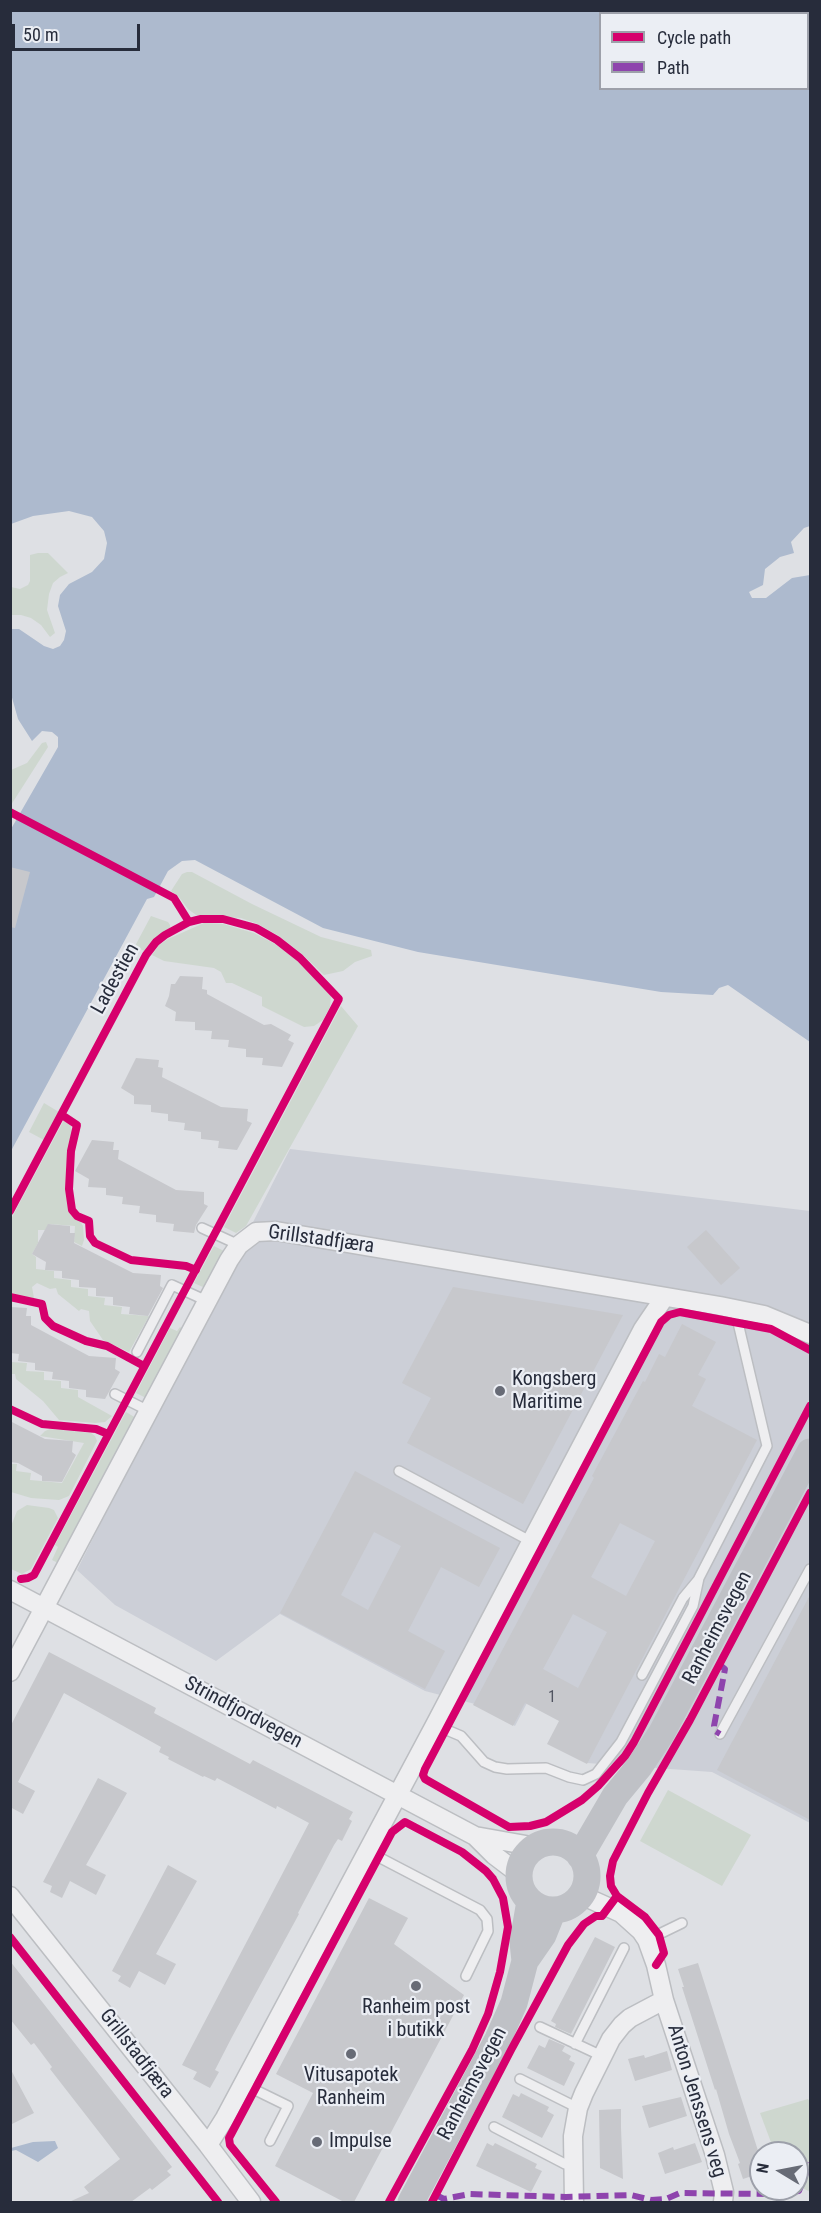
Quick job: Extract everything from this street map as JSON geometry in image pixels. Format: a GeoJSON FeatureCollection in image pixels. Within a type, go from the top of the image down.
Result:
{"type":"FeatureCollection","features":[{"type":"Feature","properties":{"kind":"street","name":"Grillstadfjæra"},"geometry":{"type":"LineString","coordinates":[[10,1672],[207,1301],[239,1245],[256,1232],[276,1231],[765,1315],[810,1334]]}},
{"type":"Feature","properties":{"kind":"street"},"geometry":{"type":"LineString","coordinates":[[208,2145],[435,1725],[643,1329],[664,1298]]}},
{"type":"Feature","properties":{"kind":"street","name":"Ranheimsvegen"},"geometry":{"type":"LineString","coordinates":[[580,1857],[615,1796],[639,1767],[661,1734],[810,1452]]}},
{"type":"Feature","properties":{"kind":"street","name":"Strindfjordvegen"},"geometry":{"type":"LineString","coordinates":[[10,1590],[475,1836],[494,1855],[519,1874]]}},
{"type":"Feature","properties":{"kind":"street","name":"Ranheimsvegen"},"geometry":{"type":"LineString","coordinates":[[546,1845],[615,1796]]}},
{"type":"Feature","properties":{"kind":"street","name":"Strindfjordvegen"},"geometry":{"type":"LineString","coordinates":[[475,1836],[546,1845]]}},
{"type":"Feature","properties":{"kind":"street"},"geometry":{"type":"LineString","coordinates":[[546,1845],[570,1847],[580,1857],[585,1866],[586,1886],[582,1895],[569,1906],[542,1905],[520,1884],[519,1874],[525,1858],[546,1845]]}},
{"type":"Feature","properties":{"kind":"street","name":"Anton Jenssens veg"},"geometry":{"type":"LineString","coordinates":[[582,1895],[621,1913],[641,1931],[647,1940],[656,1965],[664,2001],[716,2155],[723,2202]]}},
{"type":"Feature","properties":{"kind":"street","name":"Ranheimsvegen"},"geometry":{"type":"LineString","coordinates":[[411,2202],[498,2038],[514,2003],[525,1961],[543,1935],[542,1905]]}},
{"type":"Feature","properties":{"kind":"street","name":"Grillstadfjæra"},"geometry":{"type":"LineString","coordinates":[[13,1906],[208,2145],[251,2202]]}},
{"type":"Feature","properties":{"kind":"street","name":"Anton Jenssens veg"},"geometry":{"type":"LineString","coordinates":[[574,2202],[573,2136],[578,2108],[611,2039],[630,2018],[664,2001]]}},
{"type":"Feature","properties":{"kind":"lane"},"geometry":{"type":"LineString","coordinates":[[202,1228],[239,1245]]}},
{"type":"Feature","properties":{"kind":"lane"},"geometry":{"type":"LineString","coordinates":[[137,1352],[172,1285],[207,1301]]}},
{"type":"Feature","properties":{"kind":"lane"},"geometry":{"type":"LineString","coordinates":[[642,1675],[683,1598],[699,1578],[767,1446],[735,1310]]}},
{"type":"Feature","properties":{"kind":"lane"},"geometry":{"type":"LineString","coordinates":[[115,1394],[149,1411]]}},
{"type":"Feature","properties":{"kind":"lane"},"geometry":{"type":"LineString","coordinates":[[399,1471],[532,1542]]}},
{"type":"Feature","properties":{"kind":"lane"},"geometry":{"type":"LineString","coordinates":[[720,1734],[810,1569]]}},
{"type":"Feature","properties":{"kind":"lane"},"geometry":{"type":"LineString","coordinates":[[435,1725],[461,1736],[484,1761],[495,1767],[546,1768],[569,1778],[583,1780],[596,1774],[621,1742],[693,1606],[699,1578]]}},
{"type":"Feature","properties":{"kind":"lane"},"geometry":{"type":"LineString","coordinates":[[367,1851],[480,1910],[487,1919],[488,1931],[466,1976]]}},
{"type":"Feature","properties":{"kind":"lane"},"geometry":{"type":"LineString","coordinates":[[647,1940],[682,1923]]}},
{"type":"Feature","properties":{"kind":"lane"},"geometry":{"type":"LineString","coordinates":[[575,2044],[624,1948]]}},
{"type":"Feature","properties":{"kind":"lane"},"geometry":{"type":"LineString","coordinates":[[540,2026],[602,2056]]}},
{"type":"Feature","properties":{"kind":"lane"},"geometry":{"type":"LineString","coordinates":[[520,2079],[578,2108]]}},
{"type":"Feature","properties":{"kind":"lane"},"geometry":{"type":"LineString","coordinates":[[243,2084],[288,2106],[270,2141]]}},
{"type":"Feature","properties":{"kind":"lane"},"geometry":{"type":"LineString","coordinates":[[494,2127],[566,2164],[574,2164]]}},
{"type":"Feature","properties":{"kind":"shaded area"},"geometry":{"type":"Polygon","coordinates":[[[48,553],[68,573],[53,583],[49,594],[47,610],[55,633],[50,637],[41,625],[31,618],[11,615],[11,587],[20,589],[28,585],[30,555],[48,553]]]}},
{"type":"Feature","properties":{"kind":"shaded area"},"geometry":{"type":"Polygon","coordinates":[[[46,742],[48,747],[11,805],[11,770],[27,763],[42,743],[46,742]]]}},
{"type":"Feature","properties":{"kind":"shaded area"},"geometry":{"type":"Polygon","coordinates":[[[192,872],[321,937],[371,950],[372,956],[355,962],[343,971],[324,975],[279,936],[258,924],[241,918],[196,915],[188,909],[171,891],[182,874],[192,872]]]}},
{"type":"Feature","properties":{"kind":"shaded area"},"geometry":{"type":"Polygon","coordinates":[[[151,916],[168,922],[170,929],[153,939],[144,951],[135,946],[151,916]]]}},
{"type":"Feature","properties":{"kind":"shaded area"},"geometry":{"type":"Polygon","coordinates":[[[204,923],[223,924],[254,933],[275,944],[298,961],[331,996],[330,1007],[323,1020],[314,1026],[304,1027],[262,1006],[262,997],[232,983],[226,983],[221,972],[214,968],[164,961],[152,955],[159,945],[168,939],[204,923]]]}},
{"type":"Feature","properties":{"kind":"shaded area"},"geometry":{"type":"Polygon","coordinates":[[[341,1006],[358,1026],[246,1226],[236,1233],[224,1227],[341,1006]]]}},
{"type":"Feature","properties":{"kind":"shaded area"},"geometry":{"type":"Polygon","coordinates":[[[44,1103],[59,1112],[44,1140],[29,1132],[44,1103]]]}},
{"type":"Feature","properties":{"kind":"shaded area"},"geometry":{"type":"Polygon","coordinates":[[[64,1120],[70,1123],[72,1132],[66,1167],[70,1214],[83,1226],[84,1240],[82,1246],[74,1242],[75,1226],[49,1224],[45,1230],[38,1230],[38,1243],[32,1254],[36,1257],[36,1269],[54,1271],[54,1278],[71,1280],[71,1287],[88,1289],[88,1296],[105,1298],[104,1305],[122,1307],[121,1314],[149,1316],[129,1352],[103,1340],[90,1321],[89,1311],[81,1309],[79,1311],[58,1294],[56,1288],[50,1289],[37,1283],[32,1287],[34,1298],[11,1295],[10,1221],[64,1120]]]}},
{"type":"Feature","properties":{"kind":"shaded area"},"geometry":{"type":"Polygon","coordinates":[[[290,1149],[810,1211],[810,1823],[712,1772],[587,1763],[561,1721],[527,1703],[515,1726],[475,1704],[425,1691],[280,1614],[216,1661],[115,1605],[77,1570],[290,1149]]]}},
{"type":"Feature","properties":{"kind":"shaded area"},"geometry":{"type":"Polygon","coordinates":[[[214,1246],[224,1251],[205,1288],[194,1283],[214,1246]]]}},
{"type":"Feature","properties":{"kind":"shaded area"},"geometry":{"type":"Polygon","coordinates":[[[180,1327],[183,1329],[146,1398],[136,1393],[170,1328],[177,1331],[180,1327]]]}},
{"type":"Feature","properties":{"kind":"shaded area"},"geometry":{"type":"Polygon","coordinates":[[[11,1362],[27,1363],[26,1371],[44,1372],[44,1380],[61,1381],[61,1388],[78,1390],[78,1397],[112,1416],[105,1422],[95,1423],[59,1420],[43,1401],[16,1379],[15,1374],[11,1374],[11,1362]]]}},
{"type":"Feature","properties":{"kind":"shaded area"},"geometry":{"type":"Polygon","coordinates":[[[126,1412],[136,1418],[58,1563],[52,1560],[58,1547],[55,1545],[126,1412]]]}},
{"type":"Feature","properties":{"kind":"shaded area"},"geometry":{"type":"Polygon","coordinates":[[[50,1429],[91,1433],[97,1441],[69,1496],[59,1500],[31,1498],[11,1492],[11,1464],[17,1464],[16,1471],[31,1473],[30,1480],[62,1483],[84,1443],[40,1436],[50,1429]]]}},
{"type":"Feature","properties":{"kind":"shaded area"},"geometry":{"type":"Polygon","coordinates":[[[27,1505],[54,1510],[58,1518],[31,1569],[22,1574],[11,1569],[11,1526],[17,1511],[27,1505]]]}},
{"type":"Feature","properties":{"kind":"shaded area"},"geometry":{"type":"Polygon","coordinates":[[[668,1790],[751,1835],[722,1886],[640,1841],[668,1790]]]}},
{"type":"Feature","properties":{"kind":"shaded area"},"geometry":{"type":"Polygon","coordinates":[[[808,2099],[810,2102],[810,2192],[809,2141],[770,2141],[760,2113],[808,2099]]]}},
{"type":"Feature","properties":{"kind":"water"},"geometry":{"type":"Polygon","coordinates":[[[11,11],[810,11],[810,526],[804,528],[791,542],[794,553],[780,557],[765,569],[763,585],[749,592],[752,598],[766,598],[792,578],[810,575],[810,1042],[728,985],[719,988],[713,995],[661,992],[418,952],[323,928],[195,860],[182,861],[168,871],[154,897],[147,899],[11,1151],[11,829],[58,747],[58,737],[52,732],[42,731],[32,741],[18,719],[11,694],[11,629],[19,629],[44,646],[53,649],[60,646],[66,631],[58,606],[60,595],[69,584],[92,572],[104,559],[107,543],[104,531],[92,517],[69,511],[33,516],[11,524],[11,11]]]}},
{"type":"Feature","properties":{"kind":"water"},"geometry":{"type":"Polygon","coordinates":[[[55,2141],[58,2148],[38,2162],[16,2150],[11,2151],[11,2148],[33,2142],[55,2141]]]}},
{"type":"Feature","properties":{"kind":"building"},"geometry":{"type":"Polygon","coordinates":[[[10,867],[30,872],[15,928],[10,927],[10,867]]]}},
{"type":"Feature","properties":{"kind":"building"},"geometry":{"type":"Polygon","coordinates":[[[180,976],[203,977],[202,989],[207,990],[207,994],[264,1025],[271,1024],[291,1035],[288,1040],[294,1043],[282,1067],[262,1065],[263,1058],[246,1057],[246,1049],[228,1047],[229,1040],[211,1039],[212,1031],[195,1030],[195,1022],[175,1021],[176,1012],[165,1006],[171,984],[175,984],[180,976]]]}},
{"type":"Feature","properties":{"kind":"building"},"geometry":{"type":"Polygon","coordinates":[[[136,1058],[159,1060],[158,1067],[163,1068],[162,1077],[221,1107],[248,1109],[247,1121],[252,1123],[237,1150],[218,1148],[219,1141],[201,1139],[201,1132],[184,1130],[185,1123],[168,1121],[168,1114],[151,1112],[151,1105],[134,1104],[134,1096],[121,1088],[136,1058]]]}},
{"type":"Feature","properties":{"kind":"building"},"geometry":{"type":"Polygon","coordinates":[[[92,1140],[114,1142],[113,1150],[119,1150],[118,1159],[176,1190],[204,1192],[204,1204],[208,1206],[196,1225],[194,1233],[173,1231],[174,1224],[156,1222],[156,1215],[139,1213],[140,1206],[122,1204],[123,1197],[106,1195],[106,1188],[88,1187],[89,1179],[75,1171],[92,1140]]]}},
{"type":"Feature","properties":{"kind":"building"},"geometry":{"type":"Polygon","coordinates":[[[48,1224],[70,1226],[70,1233],[75,1233],[74,1243],[133,1273],[161,1275],[160,1286],[163,1288],[148,1316],[129,1314],[130,1307],[113,1305],[113,1297],[96,1296],[96,1288],[79,1287],[79,1280],[62,1278],[62,1271],[45,1270],[46,1262],[32,1254],[48,1224]]]}},
{"type":"Feature","properties":{"kind":"building"},"geometry":{"type":"Polygon","coordinates":[[[706,1230],[740,1268],[721,1285],[687,1247],[706,1230]]]}},
{"type":"Feature","properties":{"kind":"building","name":"Kongsberg Maritime"},"geometry":{"type":"Polygon","coordinates":[[[453,1287],[623,1315],[523,1504],[407,1443],[431,1398],[402,1383],[453,1287]]]}},
{"type":"Feature","properties":{"kind":"building"},"geometry":{"type":"Polygon","coordinates":[[[10,1307],[27,1308],[26,1316],[31,1316],[31,1325],[89,1356],[116,1358],[115,1369],[120,1372],[105,1399],[86,1397],[86,1390],[69,1388],[69,1381],[52,1379],[53,1372],[35,1370],[35,1363],[18,1361],[19,1354],[10,1353],[10,1307]]]}},
{"type":"Feature","properties":{"kind":"building"},"geometry":{"type":"Polygon","coordinates":[[[682,1324],[716,1342],[698,1375],[706,1379],[692,1406],[757,1440],[587,1764],[547,1744],[559,1721],[525,1703],[513,1726],[473,1705],[643,1381],[645,1382],[659,1354],[665,1357],[682,1324]],[[620,1523],[591,1577],[626,1596],[655,1541],[620,1523]],[[573,1614],[543,1669],[578,1688],[607,1632],[573,1614]]]}},
{"type":"Feature","properties":{"kind":"building"},"geometry":{"type":"Polygon","coordinates":[[[10,1421],[45,1439],[73,1441],[72,1452],[76,1455],[62,1482],[42,1481],[42,1476],[18,1463],[10,1462],[10,1421]]]}},
{"type":"Feature","properties":{"kind":"building"},"geometry":{"type":"Polygon","coordinates":[[[355,1471],[500,1548],[479,1587],[441,1567],[408,1631],[445,1651],[425,1689],[280,1613],[355,1471]],[[374,1532],[341,1595],[368,1610],[401,1546],[374,1532]]]}},
{"type":"Feature","properties":{"kind":"building"},"geometry":{"type":"Polygon","coordinates":[[[810,1595],[810,1820],[717,1770],[810,1595]]]}},
{"type":"Feature","properties":{"kind":"building"},"geometry":{"type":"Polygon","coordinates":[[[49,1652],[156,1708],[154,1713],[250,1764],[253,1760],[353,1812],[349,1819],[352,1821],[342,1841],[338,1839],[334,1845],[232,2037],[215,2070],[219,2072],[210,2088],[193,2079],[197,2072],[182,2065],[309,1823],[277,1806],[276,1809],[217,1778],[215,1781],[203,1777],[168,1759],[169,1757],[159,1752],[161,1747],[64,1693],[18,1782],[35,1791],[23,1814],[10,1807],[10,1727],[49,1652]]]}},
{"type":"Feature","properties":{"kind":"building"},"geometry":{"type":"Polygon","coordinates":[[[98,1778],[127,1793],[86,1865],[106,1875],[96,1895],[70,1881],[62,1898],[50,1892],[52,1886],[43,1882],[98,1778]]]}},
{"type":"Feature","properties":{"kind":"building"},"geometry":{"type":"Polygon","coordinates":[[[168,1865],[197,1881],[156,1954],[176,1964],[165,1985],[139,1971],[130,1988],[118,1981],[121,1976],[112,1971],[168,1865]]]}},
{"type":"Feature","properties":{"kind":"building"},"geometry":{"type":"Polygon","coordinates":[[[369,1898],[408,1918],[394,1944],[464,1995],[354,2202],[344,2202],[275,2166],[313,2093],[276,2074],[369,1898]]]}},
{"type":"Feature","properties":{"kind":"building"},"geometry":{"type":"Polygon","coordinates":[[[595,1937],[615,1947],[571,2034],[555,2027],[556,2024],[551,2021],[595,1937]]]}},
{"type":"Feature","properties":{"kind":"building"},"geometry":{"type":"Polygon","coordinates":[[[10,1961],[172,2167],[167,2171],[171,2175],[152,2190],[150,2188],[131,2202],[69,2202],[89,2193],[84,2187],[120,2159],[50,2069],[52,2067],[34,2043],[31,2045],[10,2019],[10,1961]]]}},
{"type":"Feature","properties":{"kind":"building"},"geometry":{"type":"Polygon","coordinates":[[[698,1963],[755,2141],[749,2141],[749,2177],[743,2179],[738,2164],[740,2163],[678,1969],[698,1963]]]}},
{"type":"Feature","properties":{"kind":"building"},"geometry":{"type":"Polygon","coordinates":[[[549,2039],[565,2046],[562,2051],[571,2056],[569,2060],[575,2063],[564,2086],[527,2068],[539,2045],[545,2048],[549,2039]]]}},
{"type":"Feature","properties":{"kind":"building"},"geometry":{"type":"Polygon","coordinates":[[[667,2051],[672,2070],[635,2081],[628,2059],[644,2055],[645,2058],[667,2051]]]}},
{"type":"Feature","properties":{"kind":"building"},"geometry":{"type":"Polygon","coordinates":[[[10,2068],[34,2113],[10,2125],[10,2068]]]}},
{"type":"Feature","properties":{"kind":"building"},"geometry":{"type":"Polygon","coordinates":[[[521,2093],[549,2107],[547,2111],[554,2115],[542,2138],[502,2117],[513,2094],[519,2097],[521,2093]]]}},
{"type":"Feature","properties":{"kind":"building"},"geometry":{"type":"Polygon","coordinates":[[[681,2097],[687,2116],[649,2128],[642,2106],[681,2097]]]}},
{"type":"Feature","properties":{"kind":"building"},"geometry":{"type":"Polygon","coordinates":[[[621,2109],[623,2179],[600,2168],[599,2110],[621,2109]]]}},
{"type":"Feature","properties":{"kind":"building"},"geometry":{"type":"Polygon","coordinates":[[[487,2143],[493,2146],[495,2143],[537,2164],[535,2168],[542,2171],[531,2192],[476,2166],[487,2143]]]}},
{"type":"Feature","properties":{"kind":"building"},"geometry":{"type":"Polygon","coordinates":[[[695,2143],[702,2162],[665,2174],[658,2153],[673,2147],[674,2150],[695,2143]]]}},
{"type":"Feature","properties":{"kind":"marked path"},"geometry":{"type":"LineString","coordinates":[[719,1664],[725,1669],[714,1726],[715,1731],[720,1734]]}},
{"type":"Feature","properties":{"kind":"marked path"},"geometry":{"type":"LineString","coordinates":[[436,2195],[444,2199],[470,2194],[566,2197],[631,2195],[651,2200],[666,2199],[680,2193],[772,2194],[799,2191],[810,2163]]}},
{"type":"Feature","properties":{"kind":"cycle path"},"geometry":{"type":"LineString","coordinates":[[10,812],[174,898],[189,922]]}},
{"type":"Feature","properties":{"kind":"cycle path","name":"Ladestien"},"geometry":{"type":"LineString","coordinates":[[10,1211],[146,955],[165,935],[189,922],[201,919],[223,919],[256,928],[277,940],[300,958],[339,999],[34,1575],[21,1579]]}},
{"type":"Feature","properties":{"kind":"cycle path"},"geometry":{"type":"LineString","coordinates":[[62,1115],[77,1125],[71,1151],[69,1189],[72,1210],[77,1216],[89,1221],[90,1236],[95,1243],[131,1260],[186,1266],[196,1270]]}},
{"type":"Feature","properties":{"kind":"cycle path"},"geometry":{"type":"LineString","coordinates":[[10,1297],[42,1304],[45,1318],[53,1326],[86,1341],[107,1346],[144,1366]]}},
{"type":"Feature","properties":{"kind":"cycle path"},"geometry":{"type":"LineString","coordinates":[[810,1350],[771,1329],[680,1312],[669,1315],[661,1322],[425,1769],[423,1775],[425,1779],[509,1827],[530,1826],[546,1822],[582,1800],[598,1786],[625,1756],[634,1742],[810,1406]]}},
{"type":"Feature","properties":{"kind":"cycle path"},"geometry":{"type":"LineString","coordinates":[[10,1409],[42,1424],[96,1429],[108,1434]]}},
{"type":"Feature","properties":{"kind":"cycle path"},"geometry":{"type":"LineString","coordinates":[[656,1965],[664,1953],[659,1935],[645,1917],[617,1896],[611,1886],[613,1861],[810,1493]]}},
{"type":"Feature","properties":{"kind":"cycle path"},"geometry":{"type":"LineString","coordinates":[[276,2202],[230,2145],[229,2138],[392,1832],[405,1822],[462,1852],[486,1871],[503,1898],[508,1927],[500,1972],[488,2014],[472,2050],[389,2202]]}},
{"type":"Feature","properties":{"kind":"cycle path"},"geometry":{"type":"LineString","coordinates":[[432,2202],[568,1945],[584,1924],[596,1916],[602,1916],[617,1896]]}},
{"type":"Feature","properties":{"kind":"cycle path"},"geometry":{"type":"LineString","coordinates":[[10,1937],[218,2202]]}},
{"type":"Feature","properties":{"kind":"place","name":"Kongsberg Maritime"},"geometry":{"type":"Point","coordinates":[500,1391]}},
{"type":"Feature","properties":{"kind":"place","name":"Ranheim post i butikk"},"geometry":{"type":"Point","coordinates":[416,1986]}},
{"type":"Feature","properties":{"kind":"place","name":"Vitusapotek Ranheim"},"geometry":{"type":"Point","coordinates":[351,2054]}},
{"type":"Feature","properties":{"kind":"place","name":"Impulse"},"geometry":{"type":"Point","coordinates":[317,2142]}}]}
